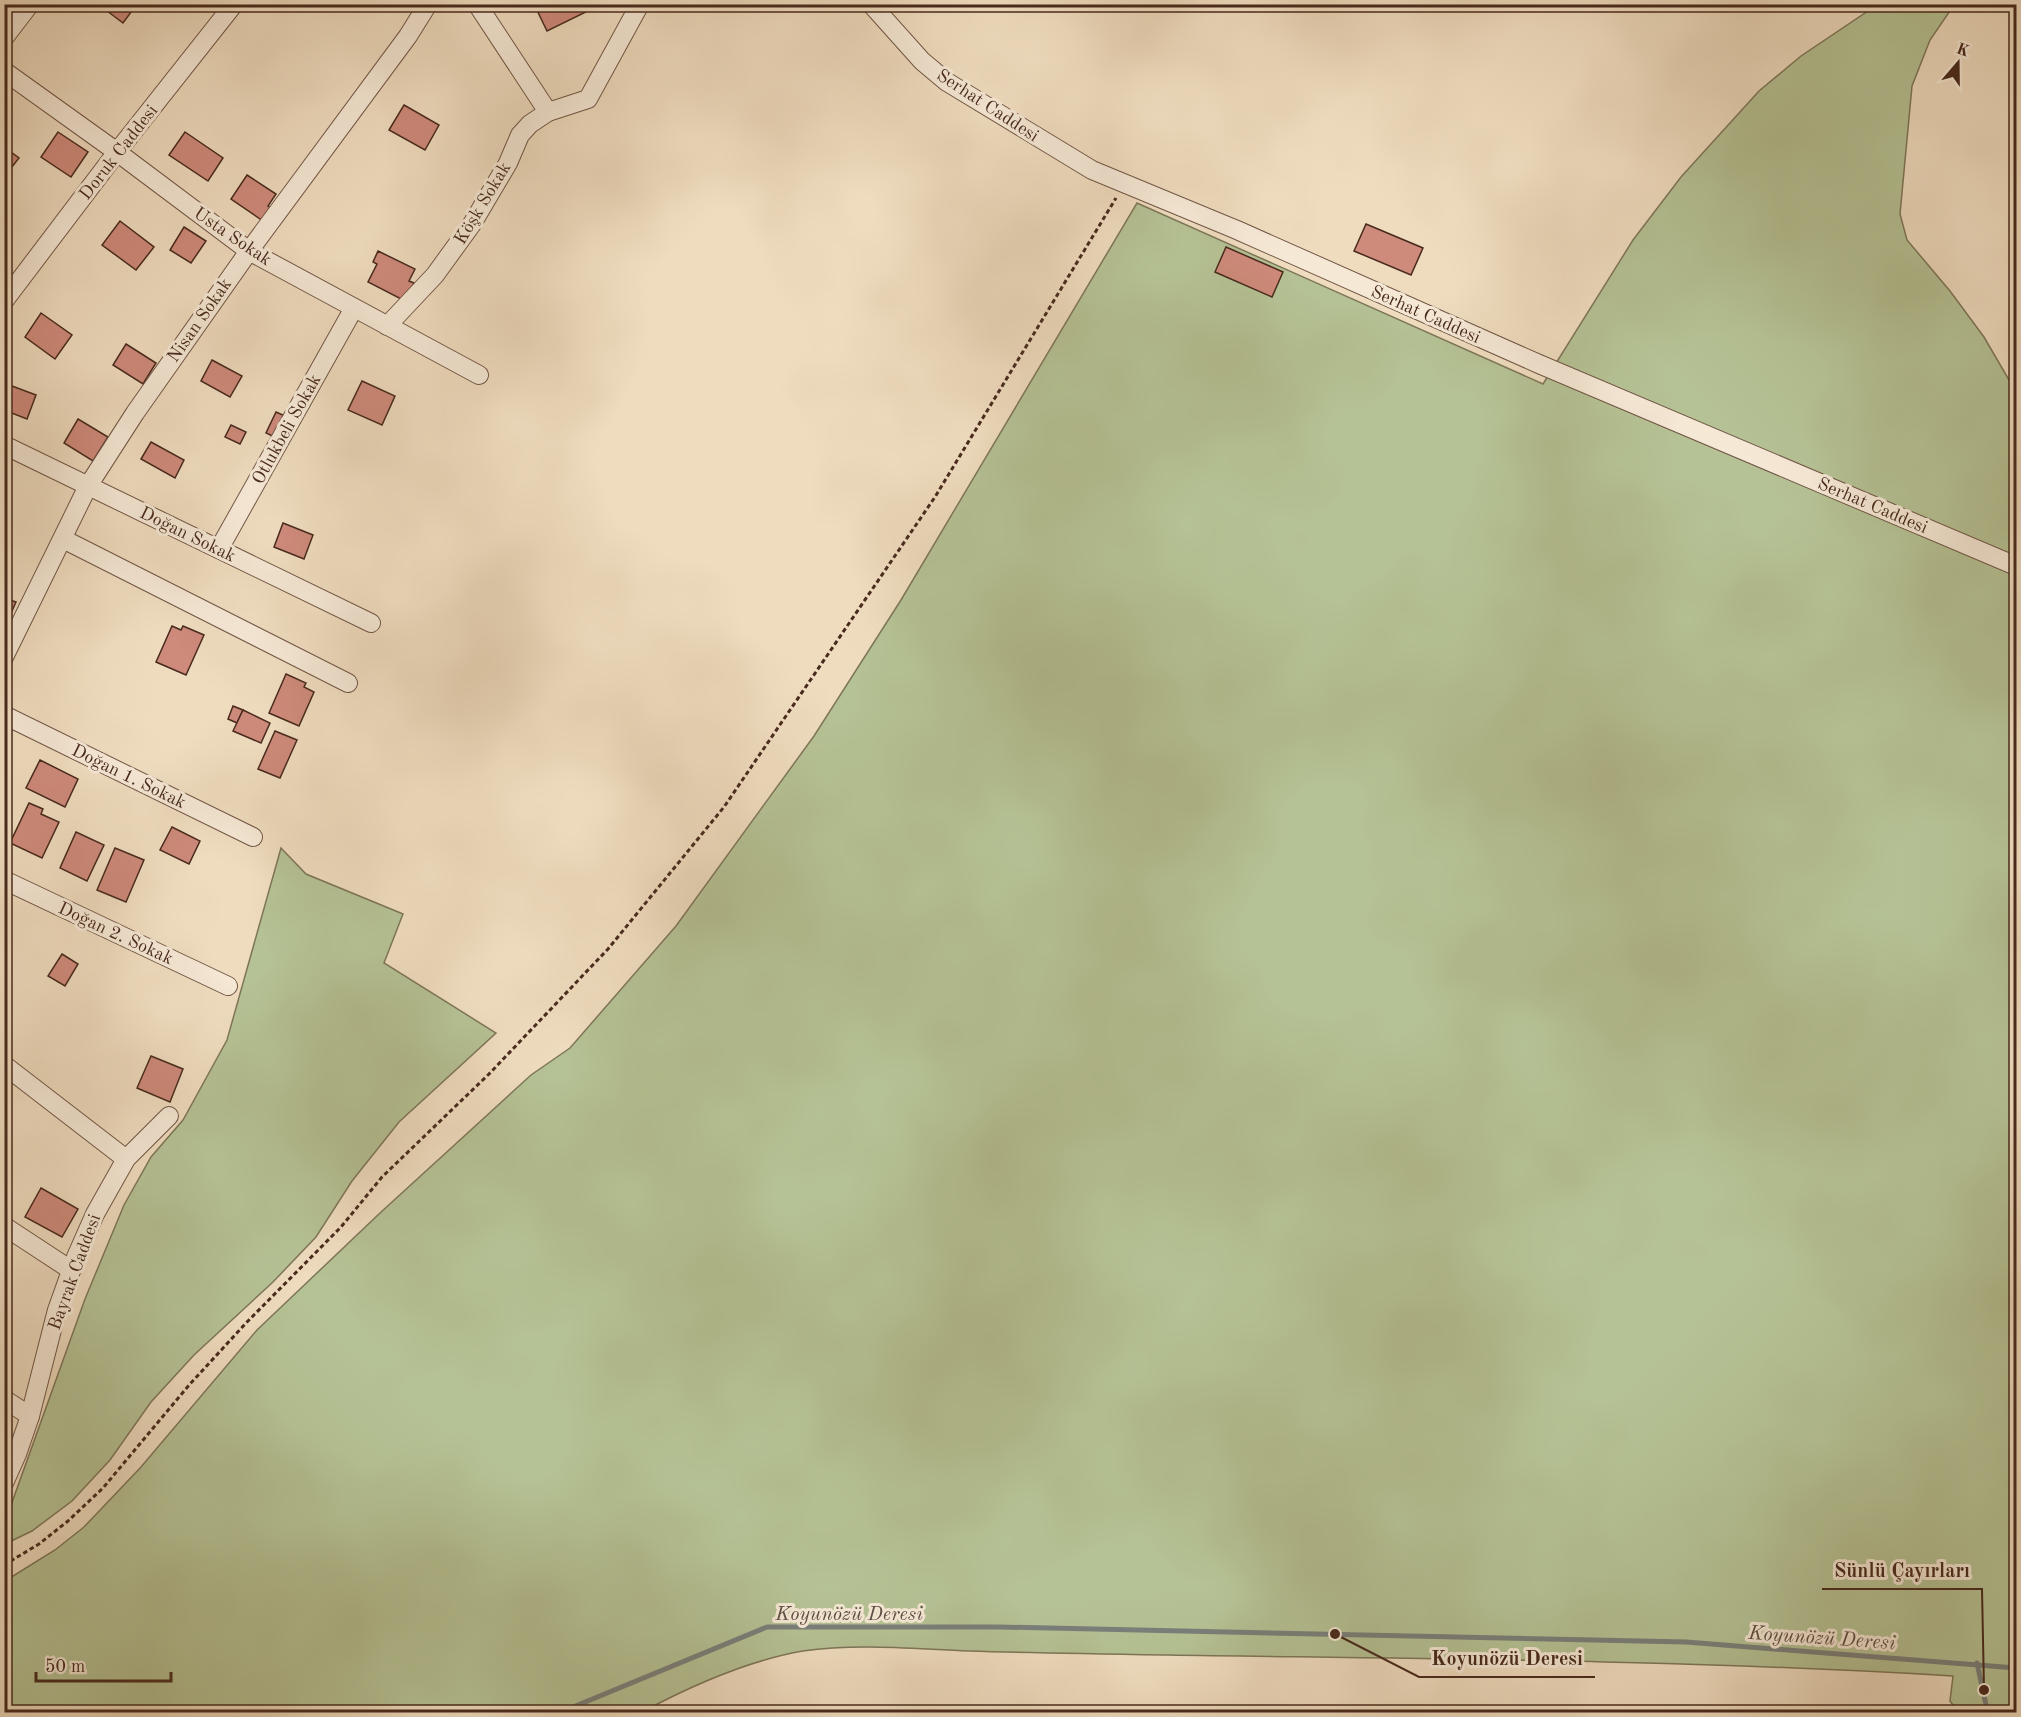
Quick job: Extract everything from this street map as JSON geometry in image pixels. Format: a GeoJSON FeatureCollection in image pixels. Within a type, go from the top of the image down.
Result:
{"type":"FeatureCollection","features":[{"type":"Feature","properties":{"kind":"street"},"geometry":{"type":"LineString","coordinates":[[4,38],[30,4]]}},
{"type":"Feature","properties":{"kind":"street","name":"Doruk Caddesi"},"geometry":{"type":"LineString","coordinates":[[4,301],[117,152],[234,4]]}},
{"type":"Feature","properties":{"kind":"street","name":"Nisan Sokak"},"geometry":{"type":"LineString","coordinates":[[4,657],[88,486],[154,384],[381,73],[428,4]]}},
{"type":"Feature","properties":{"kind":"street"},"geometry":{"type":"LineString","coordinates":[[477,4],[548,112]]}},
{"type":"Feature","properties":{"kind":"street","name":"Köşk Sokak"},"geometry":{"type":"LineString","coordinates":[[387,326],[450,256],[508,163],[520,135],[530,124],[548,112],[588,99],[640,4]]}},
{"type":"Feature","properties":{"kind":"street","name":"Serhat Caddesi"},"geometry":{"type":"LineString","coordinates":[[871,4],[922,61],[947,82],[1092,170],[1237,230],[1539,364],[2016,566]]}},
{"type":"Feature","properties":{"kind":"street","name":"Usta Sokak"},"geometry":{"type":"LineString","coordinates":[[4,71],[249,251],[479,375]]}},
{"type":"Feature","properties":{"kind":"street","name":"Otlukbeli Sokak"},"geometry":{"type":"LineString","coordinates":[[219,549],[354,308]]}},
{"type":"Feature","properties":{"kind":"street","name":"Doğan Sokak"},"geometry":{"type":"LineString","coordinates":[[4,445],[371,623]]}},
{"type":"Feature","properties":{"kind":"street"},"geometry":{"type":"LineString","coordinates":[[63,539],[348,683]]}},
{"type":"Feature","properties":{"kind":"street","name":"Doğan 1. Sokak"},"geometry":{"type":"LineString","coordinates":[[4,715],[253,837]]}},
{"type":"Feature","properties":{"kind":"street","name":"Doğan 2. Sokak"},"geometry":{"type":"LineString","coordinates":[[4,880],[228,986]]}},
{"type":"Feature","properties":{"kind":"street"},"geometry":{"type":"LineString","coordinates":[[4,1065],[126,1159]]}},
{"type":"Feature","properties":{"kind":"street","name":"Bayrak Caddesi"},"geometry":{"type":"LineString","coordinates":[[4,1483],[30,1416],[57,1310],[95,1214],[126,1159],[169,1116]]}},
{"type":"Feature","properties":{"kind":"street"},"geometry":{"type":"LineString","coordinates":[[4,1226],[71,1270]]}},
{"type":"Feature","properties":{"kind":"street"},"geometry":{"type":"LineString","coordinates":[[4,1398],[30,1416]]}},
{"type":"Feature","properties":{"kind":"path"},"geometry":{"type":"LineString","coordinates":[[4,1565],[39,1545],[103,1488],[190,1384],[247,1322],[341,1227],[382,1177],[489,1074],[608,949],[724,807],[935,496],[1125,184]]}},
{"type":"Feature","properties":{"kind":"green space"},"geometry":{"type":"Polygon","coordinates":[[[1877,5],[1954,5],[1930,40],[1912,86],[1900,214],[1907,240],[1950,291],[1984,337],[2016,392],[2016,1712],[1958,1712],[1950,1701],[1953,1676],[1659,1663],[1044,1653],[865,1647],[803,1651],[762,1661],[700,1684],[642,1712],[5,1712],[5,1581],[55,1550],[84,1527],[141,1467],[257,1330],[380,1213],[531,1075],[570,1048],[676,926],[814,736],[901,600],[1137,203],[1543,384],[1633,240],[1681,177],[1759,91],[1801,56],[1877,5]]]}},
{"type":"Feature","properties":{"kind":"green space"},"geometry":{"type":"Polygon","coordinates":[[[281,848],[306,874],[403,914],[384,963],[496,1033],[399,1122],[352,1181],[316,1237],[273,1282],[194,1355],[151,1402],[110,1460],[72,1501],[32,1531],[5,1544],[5,1522],[85,1299],[124,1205],[151,1157],[183,1120],[227,1040],[281,848]]]}},
{"type":"Feature","properties":{"kind":"building"},"geometry":{"type":"Polygon","coordinates":[[[98,4],[137,4],[123,23],[98,4]]]}},
{"type":"Feature","properties":{"kind":"building"},"geometry":{"type":"Polygon","coordinates":[[[534,4],[589,4],[592,9],[547,31],[534,4]]]}},
{"type":"Feature","properties":{"kind":"building"},"geometry":{"type":"Polygon","coordinates":[[[404,105],[439,125],[425,150],[389,130],[404,105]]]}},
{"type":"Feature","properties":{"kind":"building"},"geometry":{"type":"Polygon","coordinates":[[[58,132],[88,152],[71,177],[41,157],[58,132]]]}},
{"type":"Feature","properties":{"kind":"building"},"geometry":{"type":"Polygon","coordinates":[[[185,132],[223,158],[208,181],[169,155],[185,132]]]}},
{"type":"Feature","properties":{"kind":"building"},"geometry":{"type":"Polygon","coordinates":[[[4,147],[19,158],[4,177],[4,147]]]}},
{"type":"Feature","properties":{"kind":"building"},"geometry":{"type":"Polygon","coordinates":[[[247,175],[276,194],[268,206],[271,208],[263,221],[231,199],[247,175]]]}},
{"type":"Feature","properties":{"kind":"building"},"geometry":{"type":"Polygon","coordinates":[[[120,221],[154,247],[136,270],[102,245],[120,221]]]}},
{"type":"Feature","properties":{"kind":"building"},"geometry":{"type":"Polygon","coordinates":[[[1366,224],[1423,248],[1411,275],[1354,251],[1366,224]]]}},
{"type":"Feature","properties":{"kind":"building"},"geometry":{"type":"Polygon","coordinates":[[[184,227],[206,241],[191,263],[170,250],[184,227]]]}},
{"type":"Feature","properties":{"kind":"building"},"geometry":{"type":"Polygon","coordinates":[[[1226,247],[1283,272],[1272,297],[1215,272],[1226,247]]]}},
{"type":"Feature","properties":{"kind":"building"},"geometry":{"type":"Polygon","coordinates":[[[378,251],[415,269],[409,281],[414,283],[405,301],[368,282],[377,264],[373,262],[378,251]]]}},
{"type":"Feature","properties":{"kind":"building"},"geometry":{"type":"Polygon","coordinates":[[[41,313],[72,335],[55,359],[25,337],[41,313]]]}},
{"type":"Feature","properties":{"kind":"building"},"geometry":{"type":"Polygon","coordinates":[[[126,344],[156,363],[143,384],[113,365],[126,344]]]}},
{"type":"Feature","properties":{"kind":"building"},"geometry":{"type":"Polygon","coordinates":[[[212,360],[242,376],[230,397],[201,381],[212,360]]]}},
{"type":"Feature","properties":{"kind":"building"},"geometry":{"type":"Polygon","coordinates":[[[362,381],[395,396],[382,425],[348,410],[362,381]]]}},
{"type":"Feature","properties":{"kind":"building"},"geometry":{"type":"Polygon","coordinates":[[[4,383],[36,395],[27,419],[4,410],[4,383]]]}},
{"type":"Feature","properties":{"kind":"building"},"geometry":{"type":"Polygon","coordinates":[[[276,412],[294,420],[283,441],[266,433],[276,412]]]}},
{"type":"Feature","properties":{"kind":"building"},"geometry":{"type":"Polygon","coordinates":[[[78,419],[108,437],[93,461],[64,443],[78,419]]]}},
{"type":"Feature","properties":{"kind":"building"},"geometry":{"type":"Polygon","coordinates":[[[231,425],[246,432],[240,444],[225,437],[231,425]]]}},
{"type":"Feature","properties":{"kind":"building"},"geometry":{"type":"Polygon","coordinates":[[[151,442],[184,460],[175,478],[141,459],[151,442]]]}},
{"type":"Feature","properties":{"kind":"building"},"geometry":{"type":"Polygon","coordinates":[[[283,523],[313,535],[304,559],[274,547],[283,523]]]}},
{"type":"Feature","properties":{"kind":"building"},"geometry":{"type":"Polygon","coordinates":[[[4,598],[16,602],[4,629],[4,598]]]}},
{"type":"Feature","properties":{"kind":"building"},"geometry":{"type":"Polygon","coordinates":[[[172,626],[181,630],[183,626],[204,635],[186,675],[156,662],[172,626]]]}},
{"type":"Feature","properties":{"kind":"building"},"geometry":{"type":"Polygon","coordinates":[[[286,674],[306,683],[304,687],[314,692],[299,726],[269,713],[286,674]]]}},
{"type":"Feature","properties":{"kind":"building"},"geometry":{"type":"Polygon","coordinates":[[[233,706],[243,710],[237,723],[228,719],[233,706]]]}},
{"type":"Feature","properties":{"kind":"building"},"geometry":{"type":"Polygon","coordinates":[[[243,710],[270,723],[261,743],[233,731],[243,710]]]}},
{"type":"Feature","properties":{"kind":"building"},"geometry":{"type":"Polygon","coordinates":[[[275,731],[297,740],[280,778],[258,769],[275,731]]]}},
{"type":"Feature","properties":{"kind":"building"},"geometry":{"type":"Polygon","coordinates":[[[40,760],[78,779],[65,807],[26,788],[40,760]]]}},
{"type":"Feature","properties":{"kind":"building"},"geometry":{"type":"Polygon","coordinates":[[[29,803],[43,809],[41,814],[59,822],[42,858],[10,843],[29,803]]]}},
{"type":"Feature","properties":{"kind":"building"},"geometry":{"type":"Polygon","coordinates":[[[172,827],[200,841],[189,864],[160,850],[172,827]]]}},
{"type":"Feature","properties":{"kind":"building"},"geometry":{"type":"Polygon","coordinates":[[[76,832],[104,845],[87,881],[60,868],[76,832]]]}},
{"type":"Feature","properties":{"kind":"building"},"geometry":{"type":"Polygon","coordinates":[[[115,848],[144,860],[126,902],[97,890],[115,848]]]}},
{"type":"Feature","properties":{"kind":"building"},"geometry":{"type":"Polygon","coordinates":[[[62,954],[78,964],[65,986],[48,976],[62,954]]]}},
{"type":"Feature","properties":{"kind":"building"},"geometry":{"type":"Polygon","coordinates":[[[151,1056],[183,1069],[170,1102],[137,1088],[151,1056]]]}},
{"type":"Feature","properties":{"kind":"building"},"geometry":{"type":"Polygon","coordinates":[[[41,1188],[78,1209],[62,1237],[25,1217],[41,1188]]]}},
{"type":"Feature","properties":{"kind":"waterway","name":"Koyunözü Deresi"},"geometry":{"type":"LineString","coordinates":[[561,1712],[767,1627],[999,1627],[1686,1642],[2016,1668]]}},
{"type":"Feature","properties":{"kind":"waterway"},"geometry":{"type":"LineString","coordinates":[[1977,1663],[1986,1705],[1990,1712]]}},
{"type":"Feature","properties":{"kind":"place","name":"Koyunözü Deresi"},"geometry":{"type":"Point","coordinates":[1335,1634]}},
{"type":"Feature","properties":{"kind":"place","name":"Sünlü Çayırları"},"geometry":{"type":"Point","coordinates":[1984,1690]}}]}
